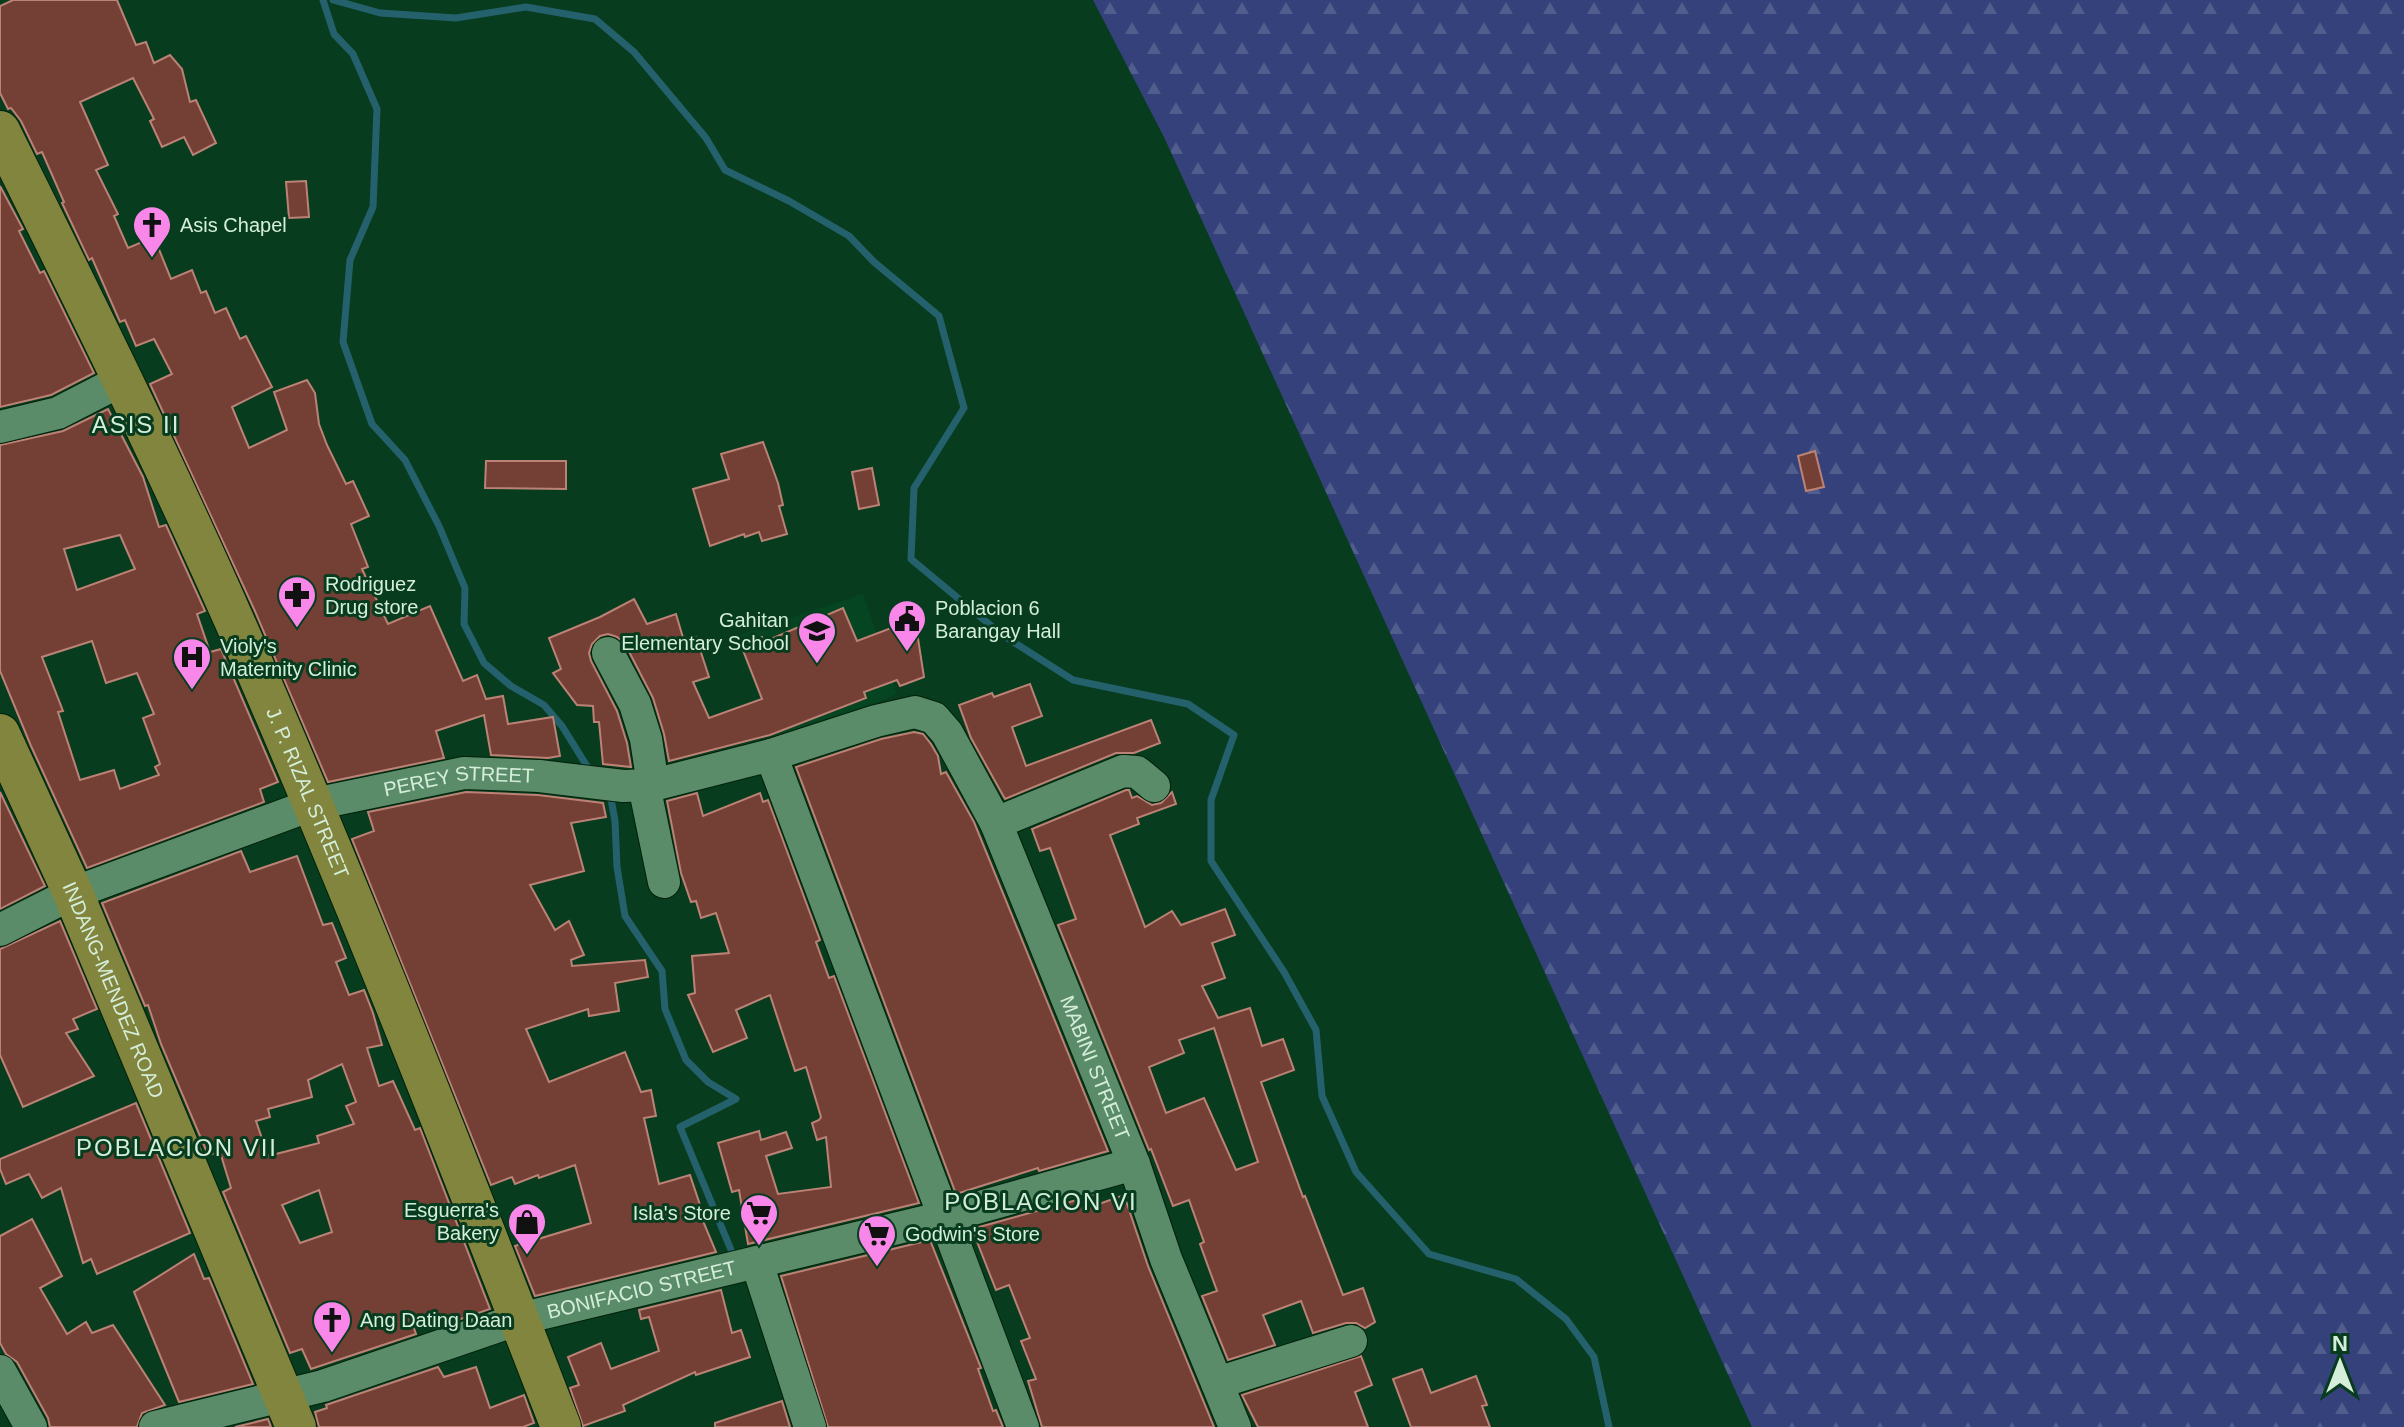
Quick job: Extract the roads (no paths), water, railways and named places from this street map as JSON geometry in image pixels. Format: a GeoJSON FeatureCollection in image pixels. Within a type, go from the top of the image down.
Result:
{"type":"FeatureCollection","features":[{"type":"Feature","properties":{"kind":"main road","name":"J. P. RIZAL STREET"},"geometry":{"type":"LineString","coordinates":[[0,131],[124,379],[314,804],[561,1427]]}},
{"type":"Feature","properties":{"kind":"main road","name":"INDANG-MENDEZ ROAD"},"geometry":{"type":"LineString","coordinates":[[0,734],[73,893],[290,1411]]}},
{"type":"Feature","properties":{"kind":"street"},"geometry":{"type":"LineString","coordinates":[[0,427],[58,413],[124,379]]}},
{"type":"Feature","properties":{"kind":"street"},"geometry":{"type":"LineString","coordinates":[[608,653],[635,704],[646,739],[640,785],[664,882]]}},
{"type":"Feature","properties":{"kind":"street","name":"PEREY STREET"},"geometry":{"type":"LineString","coordinates":[[0,930],[73,893],[314,804],[464,773],[640,785],[771,755],[876,721],[915,712],[934,718]]}},
{"type":"Feature","properties":{"kind":"street","name":"MABINI STREET"},"geometry":{"type":"LineString","coordinates":[[934,718],[947,733],[996,823],[1134,1164],[1166,1259],[1235,1427]]}},
{"type":"Feature","properties":{"kind":"street"},"geometry":{"type":"LineString","coordinates":[[771,755],[1023,1427]]}},
{"type":"Feature","properties":{"kind":"street"},"geometry":{"type":"LineString","coordinates":[[996,823],[1123,771],[1137,772],[1154,786]]}},
{"type":"Feature","properties":{"kind":"street","name":"BONIFACIO STREET"},"geometry":{"type":"LineString","coordinates":[[155,1427],[290,1411],[323,1386],[519,1319],[944,1217],[1134,1164]]}},
{"type":"Feature","properties":{"kind":"street"},"geometry":{"type":"LineString","coordinates":[[757,1263],[810,1427]]}},
{"type":"Feature","properties":{"kind":"street"},"geometry":{"type":"LineString","coordinates":[[1217,1383],[1351,1341]]}},
{"type":"Feature","properties":{"kind":"street"},"geometry":{"type":"LineString","coordinates":[[0,1371],[31,1427]]}},
{"type":"Feature","properties":{"kind":"waterway"},"geometry":{"type":"LineString","coordinates":[[323,0],[334,34],[353,54],[377,109],[373,207],[350,260],[343,342],[372,424],[405,460],[439,526],[465,588],[464,624],[484,663],[511,686],[544,705],[562,726],[590,771]]}},
{"type":"Feature","properties":{"kind":"waterway"},"geometry":{"type":"LineString","coordinates":[[333,0],[380,13],[456,18],[526,7],[595,19],[634,52],[706,138],[725,170],[789,201],[849,236],[874,262],[939,316],[964,408],[914,488],[911,559],[1001,634],[1073,680],[1188,704],[1234,735],[1211,800],[1211,861],[1284,972],[1316,1030],[1322,1096],[1356,1172],[1429,1254],[1516,1279],[1566,1319],[1594,1357],[1609,1427]]}},
{"type":"Feature","properties":{"kind":"waterway"},"geometry":{"type":"LineString","coordinates":[[607,794],[611,799],[615,821],[617,867],[625,916],[662,971],[665,1009],[686,1060],[708,1082],[736,1099],[680,1127],[734,1257]]}},
{"type":"Feature","properties":{"kind":"place","name":"Asis Chapel"},"geometry":{"type":"Point","coordinates":[152,259]}},
{"type":"Feature","properties":{"kind":"place","name":"Rodriguez Drug store"},"geometry":{"type":"Point","coordinates":[297,629]}},
{"type":"Feature","properties":{"kind":"place","name":"Poblacion 6 Barangay Hall"},"geometry":{"type":"Point","coordinates":[907,653]}},
{"type":"Feature","properties":{"kind":"place","name":"Gahitan Elementary School"},"geometry":{"type":"Point","coordinates":[817,665]}},
{"type":"Feature","properties":{"kind":"place","name":"Violy's Maternity Clinic"},"geometry":{"type":"Point","coordinates":[192,691]}},
{"type":"Feature","properties":{"kind":"place","name":"Isla's Store"},"geometry":{"type":"Point","coordinates":[759,1247]}},
{"type":"Feature","properties":{"kind":"place","name":"Esguerra's Bakery"},"geometry":{"type":"Point","coordinates":[527,1256]}},
{"type":"Feature","properties":{"kind":"place","name":"Godwin's Store"},"geometry":{"type":"Point","coordinates":[877,1268]}},
{"type":"Feature","properties":{"kind":"place","name":"Ang Dating Daan"},"geometry":{"type":"Point","coordinates":[332,1354]}},
{"type":"Feature","properties":{"kind":"district","name":"ASIS II"},"geometry":{"type":"Point","coordinates":[136,424]}},
{"type":"Feature","properties":{"kind":"district","name":"POBLACION VII"},"geometry":{"type":"Point","coordinates":[177,1147]}},
{"type":"Feature","properties":{"kind":"district","name":"POBLACION VI"},"geometry":{"type":"Point","coordinates":[1041,1201]}}]}
